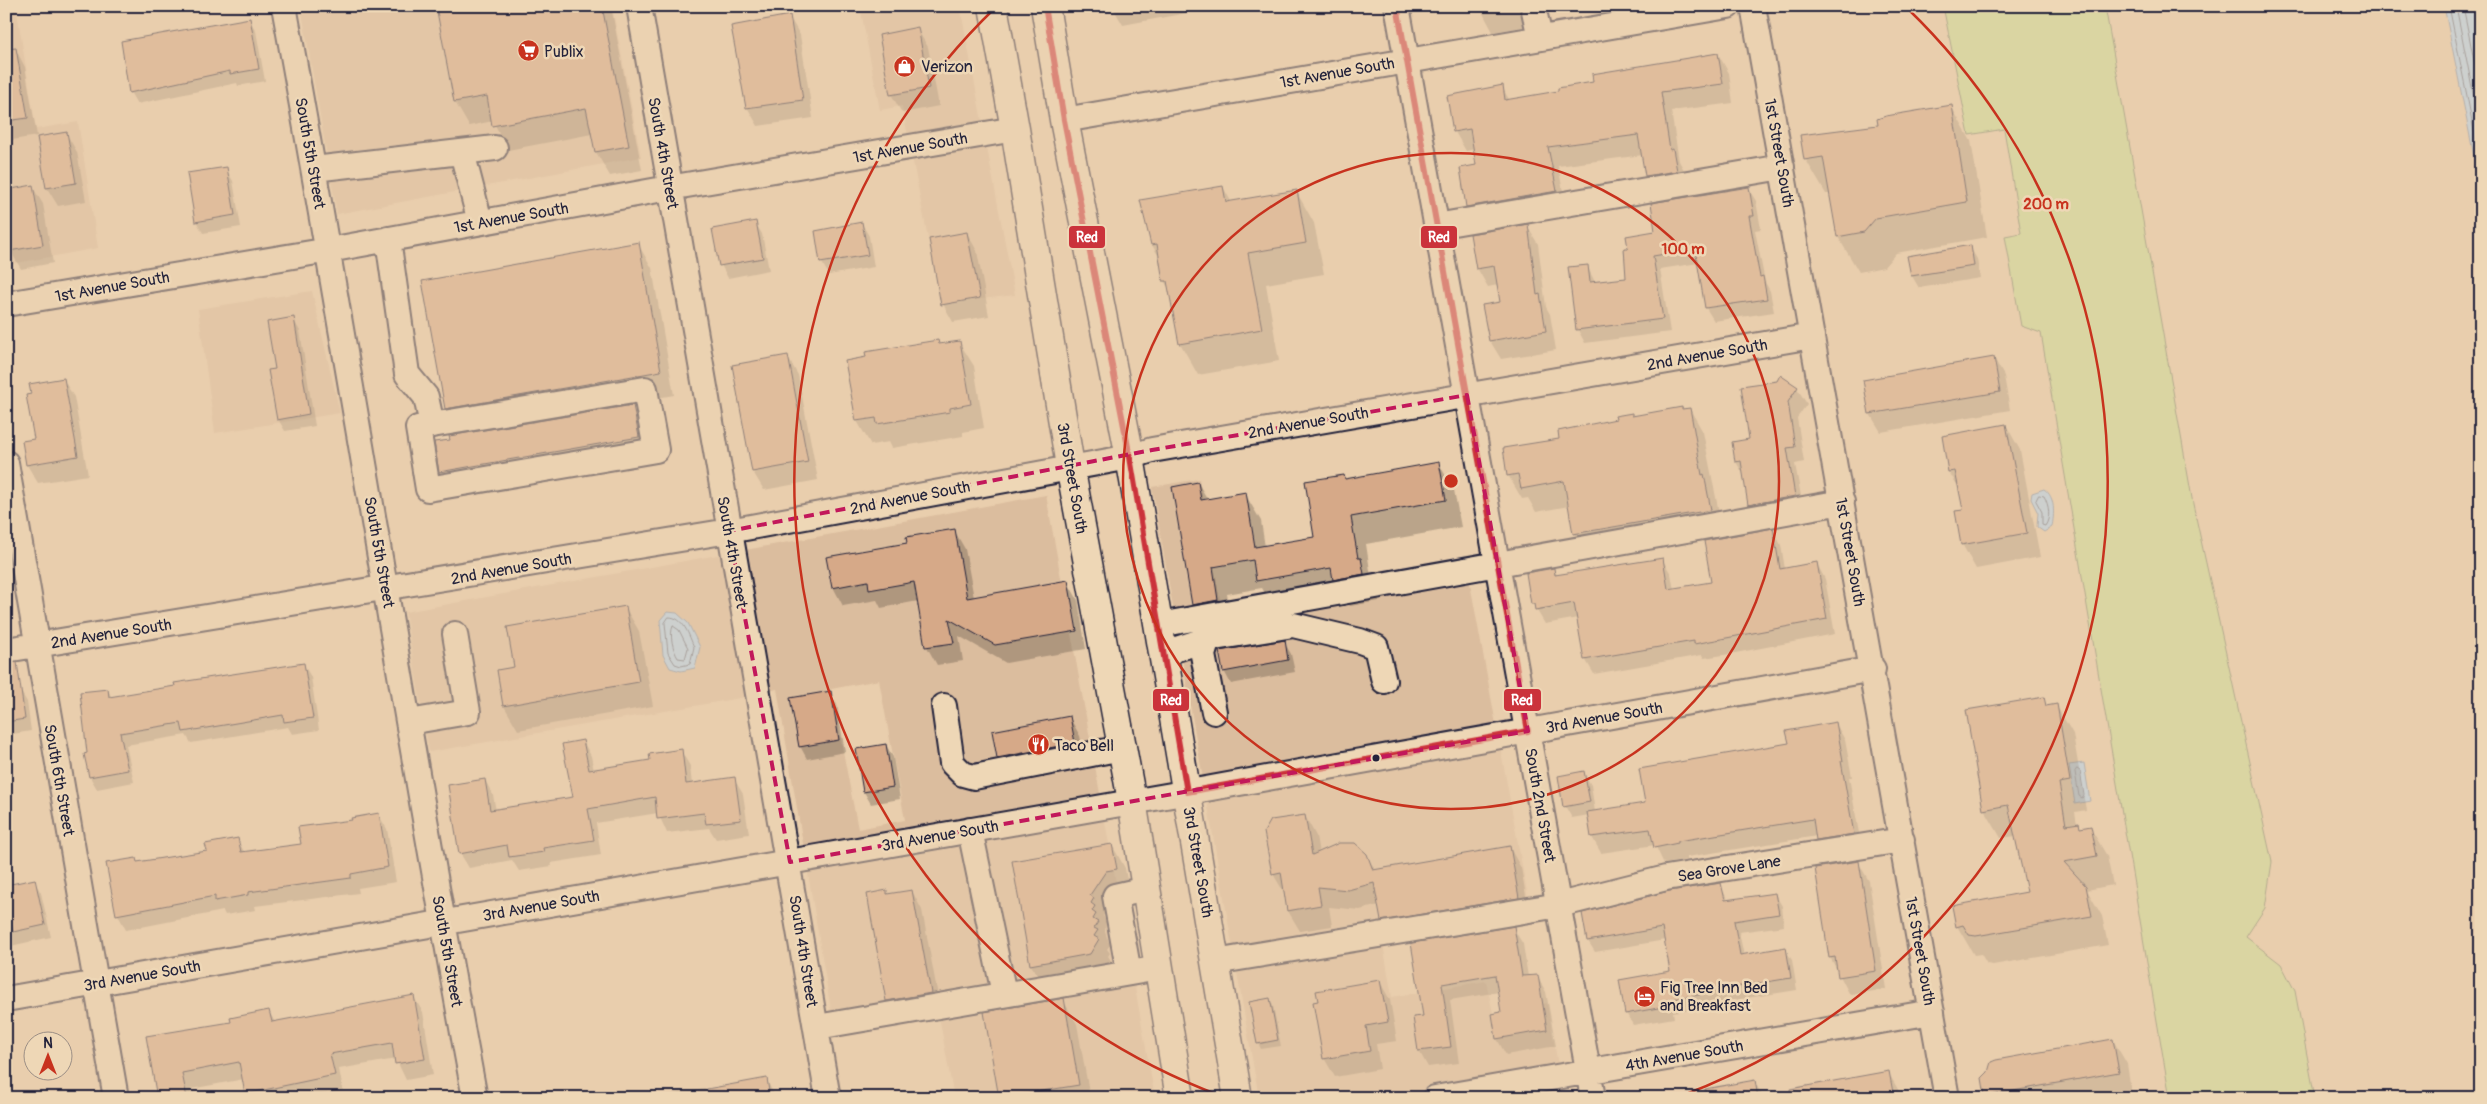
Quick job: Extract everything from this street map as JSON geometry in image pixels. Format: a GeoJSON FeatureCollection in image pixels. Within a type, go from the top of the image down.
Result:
{"type":"FeatureCollection","features":[{"type":"Feature","properties":{"kind":"main road","name":"3rd Street South"},"geometry":{"type":"LineString","coordinates":[[993,6],[1070,466],[1132,801],[1180,1098]]}},
{"type":"Feature","properties":{"kind":"main road","name":"3rd Street South"},"geometry":{"type":"LineString","coordinates":[[1045,6],[1064,120],[1130,457],[1238,1098]]}},
{"type":"Feature","properties":{"kind":"street","name":"South 5th Street"},"geometry":{"type":"LineString","coordinates":[[284,6],[329,250],[442,922],[475,1098]]}},
{"type":"Feature","properties":{"kind":"street","name":"South 4th Street"},"geometry":{"type":"LineString","coordinates":[[639,6],[729,531],[790,862],[828,1098]]}},
{"type":"Feature","properties":{"kind":"street","name":"South 2nd Street"},"geometry":{"type":"LineString","coordinates":[[1396,6],[1593,1098]]}},
{"type":"Feature","properties":{"kind":"street"},"geometry":{"type":"LineString","coordinates":[[1533,6],[1540,38]]}},
{"type":"Feature","properties":{"kind":"street","name":"1st Avenue South"},"geometry":{"type":"LineString","coordinates":[[1064,120],[1728,6]]}},
{"type":"Feature","properties":{"kind":"street","name":"1st Street South"},"geometry":{"type":"LineString","coordinates":[[1753,6],[1873,669],[1947,1098]]}},
{"type":"Feature","properties":{"kind":"street","name":"1st Avenue South"},"geometry":{"type":"LineString","coordinates":[[6,304],[329,250],[669,188],[1015,129]]}},
{"type":"Feature","properties":{"kind":"street"},"geometry":{"type":"LineString","coordinates":[[314,170],[495,148]]}},
{"type":"Feature","properties":{"kind":"street"},"geometry":{"type":"LineString","coordinates":[[462,152],[480,222]]}},
{"type":"Feature","properties":{"kind":"street"},"geometry":{"type":"LineString","coordinates":[[1436,226],[1782,166]]}},
{"type":"Feature","properties":{"kind":"street"},"geometry":{"type":"LineString","coordinates":[[388,239],[408,374],[426,397],[432,425]]}},
{"type":"Feature","properties":{"kind":"street","name":"2nd Avenue South"},"geometry":{"type":"LineString","coordinates":[[6,650],[386,589],[729,531],[1070,466],[1130,457],[1152,450],[1812,336]]}},
{"type":"Feature","properties":{"kind":"street"},"geometry":{"type":"LineString","coordinates":[[645,389],[656,450],[428,490],[418,428],[432,425],[645,389]]}},
{"type":"Feature","properties":{"kind":"street","name":"South 6th Street"},"geometry":{"type":"LineString","coordinates":[[6,463],[116,1098]]}},
{"type":"Feature","properties":{"kind":"street"},"geometry":{"type":"LineString","coordinates":[[1159,625],[1842,502]]}},
{"type":"Feature","properties":{"kind":"street"},"geometry":{"type":"LineString","coordinates":[[1164,653],[1208,639],[1294,625],[1360,641],[1376,647],[1384,681]]}},
{"type":"Feature","properties":{"kind":"street"},"geometry":{"type":"LineString","coordinates":[[409,722],[468,712],[455,634]]}},
{"type":"Feature","properties":{"kind":"street"},"geometry":{"type":"LineString","coordinates":[[1208,639],[1203,655],[1214,712]]}},
{"type":"Feature","properties":{"kind":"street","name":"3rd Avenue South"},"geometry":{"type":"LineString","coordinates":[[6,1000],[1873,669]]}},
{"type":"Feature","properties":{"kind":"street"},"geometry":{"type":"LineString","coordinates":[[944,706],[952,762],[963,774],[974,777],[1122,748]]}},
{"type":"Feature","properties":{"kind":"street"},"geometry":{"type":"LineString","coordinates":[[970,830],[1004,994]]}},
{"type":"Feature","properties":{"kind":"street","name":"Sea Grove Lane"},"geometry":{"type":"LineString","coordinates":[[1216,962],[1559,905],[1666,878],[1902,840]]}},
{"type":"Feature","properties":{"kind":"street"},"geometry":{"type":"LineString","coordinates":[[1129,973],[1115,896],[1146,889]]}},
{"type":"Feature","properties":{"kind":"street"},"geometry":{"type":"LineString","coordinates":[[817,1027],[1159,968]]}},
{"type":"Feature","properties":{"kind":"street","name":"4th Avenue South"},"geometry":{"type":"LineString","coordinates":[[1436,1098],[1932,1012]]}},
{"type":"Feature","properties":{"kind":"highlighted area"},"geometry":{"type":"Polygon","coordinates":[[[1467,395],[1528,731],[790,862],[729,531],[1152,450],[1467,395]]]}},
{"type":"Feature","properties":{"kind":"shaded area"},"geometry":{"type":"Polygon","coordinates":[[[6,6],[16,6],[36,129],[78,122],[98,248],[6,265],[6,6]]]}},
{"type":"Feature","properties":{"kind":"shaded area"},"geometry":{"type":"Polygon","coordinates":[[[301,6],[612,6],[641,157],[337,214],[301,6]]]}},
{"type":"Feature","properties":{"kind":"shaded area"},"geometry":{"type":"Polygon","coordinates":[[[860,6],[960,6],[1015,295],[941,304],[902,106],[880,110],[860,6]]]}},
{"type":"Feature","properties":{"kind":"shaded area"},"geometry":{"type":"Polygon","coordinates":[[[312,291],[340,413],[215,433],[198,309],[312,291]]]}},
{"type":"Feature","properties":{"kind":"shaded area"},"geometry":{"type":"Polygon","coordinates":[[[1199,479],[1224,622],[1469,578],[1531,914],[1382,938],[1392,997],[1486,981],[1493,1013],[1547,1003],[1564,1098],[1259,1098],[1152,487],[1199,479]]]}},
{"type":"Feature","properties":{"kind":"shaded area"},"geometry":{"type":"Polygon","coordinates":[[[1046,495],[1155,1098],[954,1098],[939,1016],[835,1034],[777,689],[740,698],[429,752],[405,612],[1046,495]],[[879,680],[831,689],[858,829],[905,820],[879,680]]]}},
{"type":"Feature","properties":{"kind":"green space"},"geometry":{"type":"Polygon","coordinates":[[[1943,6],[2105,6],[2193,504],[2272,862],[2265,908],[2246,937],[2281,964],[2295,991],[2315,1098],[2170,1098],[2041,333],[2021,326],[2005,236],[2021,233],[2004,129],[1969,135],[1943,6]]]}},
{"type":"Feature","properties":{"kind":"water"},"geometry":{"type":"Polygon","coordinates":[[[2444,6],[2481,6],[2481,192],[2444,6]]]}},
{"type":"Feature","properties":{"kind":"water"},"geometry":{"type":"Polygon","coordinates":[[[2044,489],[2051,497],[2054,512],[2052,527],[2044,532],[2037,527],[2038,513],[2031,499],[2032,493],[2044,489]]]}},
{"type":"Feature","properties":{"kind":"water"},"geometry":{"type":"Polygon","coordinates":[[[667,612],[677,613],[688,623],[700,647],[695,668],[681,671],[670,668],[663,655],[660,620],[667,612]]]}},
{"type":"Feature","properties":{"kind":"water"},"geometry":{"type":"Polygon","coordinates":[[[2084,763],[2090,801],[2075,804],[2069,765],[2084,763]]]}},
{"type":"Feature","properties":{"kind":"building","name":"Publix"},"geometry":{"type":"Polygon","coordinates":[[[436,6],[602,6],[629,146],[595,152],[586,108],[492,126],[487,96],[454,102],[436,6]]]}},
{"type":"Feature","properties":{"kind":"building"},"geometry":{"type":"Polygon","coordinates":[[[790,15],[803,100],[746,108],[731,26],[790,15]]]}},
{"type":"Feature","properties":{"kind":"building"},"geometry":{"type":"Polygon","coordinates":[[[250,18],[259,69],[230,74],[230,71],[129,93],[121,41],[250,18]]]}},
{"type":"Feature","properties":{"kind":"building"},"geometry":{"type":"Polygon","coordinates":[[[918,27],[929,88],[890,95],[879,35],[918,27]]]}},
{"type":"Feature","properties":{"kind":"building"},"geometry":{"type":"Polygon","coordinates":[[[16,48],[28,118],[6,121],[6,49],[16,48]]]}},
{"type":"Feature","properties":{"kind":"building"},"geometry":{"type":"Polygon","coordinates":[[[1718,53],[1723,84],[1661,92],[1670,150],[1673,149],[1677,171],[1645,176],[1638,135],[1548,147],[1557,191],[1466,207],[1460,168],[1476,165],[1470,129],[1453,132],[1447,96],[1503,85],[1505,100],[1558,91],[1558,88],[1593,82],[1592,74],[1718,53]]]}},
{"type":"Feature","properties":{"kind":"building"},"geometry":{"type":"Polygon","coordinates":[[[1952,105],[1967,202],[1876,218],[1864,232],[1837,237],[1823,157],[1804,160],[1800,135],[1878,125],[1877,119],[1886,116],[1952,105]]]}},
{"type":"Feature","properties":{"kind":"building"},"geometry":{"type":"Polygon","coordinates":[[[67,132],[76,183],[46,188],[37,137],[67,132]]]}},
{"type":"Feature","properties":{"kind":"building"},"geometry":{"type":"Polygon","coordinates":[[[227,167],[235,215],[195,222],[187,173],[227,167]]]}},
{"type":"Feature","properties":{"kind":"building"},"geometry":{"type":"Polygon","coordinates":[[[33,185],[43,245],[9,251],[6,236],[6,190],[33,185]]]}},
{"type":"Feature","properties":{"kind":"building"},"geometry":{"type":"Polygon","coordinates":[[[1223,186],[1226,202],[1297,190],[1306,243],[1248,253],[1262,329],[1179,344],[1167,281],[1163,281],[1157,244],[1151,245],[1140,200],[1223,186]]]}},
{"type":"Feature","properties":{"kind":"building"},"geometry":{"type":"Polygon","coordinates":[[[1749,187],[1754,216],[1749,216],[1760,277],[1763,276],[1767,299],[1705,308],[1695,249],[1653,256],[1663,319],[1576,330],[1568,267],[1588,265],[1590,282],[1626,278],[1624,248],[1628,248],[1626,236],[1655,231],[1651,203],[1749,187]]]}},
{"type":"Feature","properties":{"kind":"building"},"geometry":{"type":"Polygon","coordinates":[[[756,221],[763,258],[719,266],[712,229],[756,221]]]}},
{"type":"Feature","properties":{"kind":"building"},"geometry":{"type":"Polygon","coordinates":[[[862,222],[868,255],[820,263],[815,231],[862,222]]]}},
{"type":"Feature","properties":{"kind":"building"},"geometry":{"type":"Polygon","coordinates":[[[1528,224],[1537,295],[1540,294],[1546,331],[1489,341],[1482,305],[1500,302],[1494,266],[1476,269],[1470,234],[1528,224]]]}},
{"type":"Feature","properties":{"kind":"building"},"geometry":{"type":"Polygon","coordinates":[[[967,232],[980,298],[941,305],[929,239],[967,232]]]}},
{"type":"Feature","properties":{"kind":"building"},"geometry":{"type":"Polygon","coordinates":[[[639,242],[661,371],[445,409],[422,281],[639,242]]]}},
{"type":"Feature","properties":{"kind":"building"},"geometry":{"type":"Polygon","coordinates":[[[1971,245],[1974,266],[1911,276],[1907,256],[1971,245]]]}},
{"type":"Feature","properties":{"kind":"building"},"geometry":{"type":"Polygon","coordinates":[[[294,317],[309,414],[277,420],[268,370],[275,369],[267,322],[294,317]]]}},
{"type":"Feature","properties":{"kind":"building"},"geometry":{"type":"Polygon","coordinates":[[[938,340],[939,344],[960,341],[971,404],[950,408],[950,412],[877,424],[876,418],[856,421],[845,361],[866,357],[865,352],[938,340]]]}},
{"type":"Feature","properties":{"kind":"building"},"geometry":{"type":"Polygon","coordinates":[[[788,355],[808,462],[752,472],[732,365],[788,355]]]}},
{"type":"Feature","properties":{"kind":"building"},"geometry":{"type":"Polygon","coordinates":[[[1994,357],[2000,392],[1869,414],[1863,380],[1994,357]]]}},
{"type":"Feature","properties":{"kind":"building"},"geometry":{"type":"Polygon","coordinates":[[[1780,375],[1798,387],[1788,402],[1795,447],[1787,448],[1795,496],[1748,505],[1741,461],[1735,462],[1732,442],[1749,439],[1741,386],[1777,381],[1780,375]]]}},
{"type":"Feature","properties":{"kind":"building"},"geometry":{"type":"Polygon","coordinates":[[[64,378],[78,456],[26,465],[22,441],[34,439],[26,395],[31,394],[29,384],[64,378]]]}},
{"type":"Feature","properties":{"kind":"building"},"geometry":{"type":"Polygon","coordinates":[[[633,405],[639,437],[439,472],[434,442],[450,440],[449,436],[633,405]]]}},
{"type":"Feature","properties":{"kind":"building"},"geometry":{"type":"Polygon","coordinates":[[[1682,407],[1682,409],[1690,408],[1702,475],[1704,474],[1711,510],[1573,534],[1564,481],[1521,489],[1518,474],[1507,476],[1503,448],[1559,439],[1558,431],[1616,419],[1615,416],[1632,413],[1632,416],[1682,407]]]}},
{"type":"Feature","properties":{"kind":"building"},"geometry":{"type":"Polygon","coordinates":[[[2006,424],[2027,533],[1961,545],[1955,511],[1963,510],[1955,471],[1948,472],[1942,436],[2006,424]]]}},
{"type":"Feature","properties":{"kind":"building"},"geometry":{"type":"Polygon","coordinates":[[[1439,462],[1446,500],[1351,517],[1358,558],[1361,558],[1364,574],[1333,580],[1331,568],[1256,581],[1253,560],[1213,567],[1218,600],[1192,605],[1172,487],[1198,482],[1201,500],[1246,492],[1255,547],[1314,537],[1305,481],[1344,475],[1345,479],[1439,462]]]}},
{"type":"Feature","properties":{"kind":"building"},"geometry":{"type":"Polygon","coordinates":[[[1773,528],[1780,569],[1817,562],[1827,619],[1694,644],[1694,641],[1584,660],[1574,603],[1535,610],[1534,604],[1531,604],[1526,573],[1554,568],[1555,575],[1663,558],[1668,589],[1711,582],[1704,541],[1773,528]]]}},
{"type":"Feature","properties":{"kind":"building"},"geometry":{"type":"Polygon","coordinates":[[[955,529],[967,598],[1068,580],[1077,631],[995,645],[949,619],[954,643],[925,647],[914,582],[869,590],[868,581],[832,588],[826,557],[907,543],[906,537],[955,529]]]}},
{"type":"Feature","properties":{"kind":"building"},"geometry":{"type":"Polygon","coordinates":[[[626,606],[639,682],[503,706],[497,670],[514,667],[507,627],[626,606]]]}},
{"type":"Feature","properties":{"kind":"building"},"geometry":{"type":"Polygon","coordinates":[[[1285,640],[1288,660],[1223,672],[1219,651],[1285,640]]]}},
{"type":"Feature","properties":{"kind":"building"},"geometry":{"type":"Polygon","coordinates":[[[17,662],[25,719],[6,722],[6,663],[17,662]]]}},
{"type":"Feature","properties":{"kind":"building"},"geometry":{"type":"Polygon","coordinates":[[[304,663],[313,718],[284,722],[283,715],[183,732],[181,723],[120,733],[128,770],[89,777],[84,754],[87,753],[80,692],[108,689],[109,697],[175,686],[174,683],[304,663]]]}},
{"type":"Feature","properties":{"kind":"building"},"geometry":{"type":"Polygon","coordinates":[[[831,691],[839,740],[799,747],[790,698],[831,691]]]}},
{"type":"Feature","properties":{"kind":"building"},"geometry":{"type":"Polygon","coordinates":[[[2044,697],[2046,706],[2057,704],[2070,781],[2059,783],[2066,825],[2079,823],[2080,828],[2091,826],[2097,856],[2064,862],[2086,886],[2092,916],[1976,936],[1969,935],[1963,925],[1956,927],[1952,906],[2027,892],[2008,805],[1983,810],[1966,710],[2044,697]]]}},
{"type":"Feature","properties":{"kind":"building"},"geometry":{"type":"Polygon","coordinates":[[[1070,716],[1075,743],[997,758],[992,731],[1070,716]]]}},
{"type":"Feature","properties":{"kind":"building"},"geometry":{"type":"Polygon","coordinates":[[[1836,722],[1854,834],[1816,840],[1813,819],[1678,841],[1678,843],[1654,848],[1650,829],[1591,837],[1587,812],[1645,803],[1639,769],[1789,743],[1786,731],[1836,722]]]}},
{"type":"Feature","properties":{"kind":"building"},"geometry":{"type":"Polygon","coordinates":[[[583,740],[589,770],[650,760],[649,754],[682,749],[686,784],[735,777],[741,820],[706,824],[704,813],[657,819],[655,797],[588,809],[594,840],[543,848],[544,852],[509,857],[507,845],[459,854],[448,785],[485,779],[490,810],[573,797],[562,744],[583,740]]]}},
{"type":"Feature","properties":{"kind":"building"},"geometry":{"type":"Polygon","coordinates":[[[886,744],[893,787],[863,792],[856,749],[886,744]]]}},
{"type":"Feature","properties":{"kind":"building"},"geometry":{"type":"Polygon","coordinates":[[[1584,771],[1590,802],[1563,807],[1558,776],[1584,771]]]}},
{"type":"Feature","properties":{"kind":"building"},"geometry":{"type":"Polygon","coordinates":[[[379,813],[388,867],[351,874],[351,878],[248,892],[248,895],[215,901],[215,896],[116,915],[106,863],[136,858],[137,862],[207,851],[205,844],[238,838],[241,852],[301,844],[298,827],[352,820],[351,818],[379,813]]]}},
{"type":"Feature","properties":{"kind":"building"},"geometry":{"type":"Polygon","coordinates":[[[1305,815],[1312,855],[1339,843],[1355,843],[1367,854],[1373,870],[1510,846],[1519,898],[1381,921],[1374,883],[1348,890],[1318,887],[1321,905],[1287,911],[1281,872],[1272,874],[1264,832],[1271,820],[1305,815]]]}},
{"type":"Feature","properties":{"kind":"building"},"geometry":{"type":"Polygon","coordinates":[[[1112,844],[1117,869],[1106,871],[1090,895],[1094,898],[1091,903],[1095,906],[1092,911],[1096,914],[1093,919],[1098,922],[1094,928],[1098,930],[1094,936],[1099,939],[1090,954],[1030,965],[1012,861],[1112,844]]]}},
{"type":"Feature","properties":{"kind":"building"},"geometry":{"type":"Polygon","coordinates":[[[1859,861],[1876,971],[1838,977],[1835,957],[1829,958],[1815,868],[1859,861]]]}},
{"type":"Feature","properties":{"kind":"building"},"geometry":{"type":"Polygon","coordinates":[[[35,879],[45,925],[13,932],[6,900],[6,885],[35,879]]]}},
{"type":"Feature","properties":{"kind":"building"},"geometry":{"type":"Polygon","coordinates":[[[1721,883],[1725,900],[1775,893],[1779,914],[1734,921],[1740,955],[1786,947],[1791,978],[1667,1000],[1669,1006],[1625,1014],[1619,980],[1670,971],[1662,928],[1587,941],[1582,913],[1669,891],[1721,883]]]}},
{"type":"Feature","properties":{"kind":"building"},"geometry":{"type":"Polygon","coordinates":[[[887,890],[887,894],[912,890],[931,993],[886,1001],[867,894],[887,890]]]}},
{"type":"Feature","properties":{"kind":"building"},"geometry":{"type":"Polygon","coordinates":[[[1514,926],[1522,976],[1538,975],[1547,1030],[1496,1039],[1492,1014],[1501,1012],[1495,975],[1442,984],[1451,1047],[1418,1051],[1413,1017],[1423,1016],[1411,943],[1514,926]]]}},
{"type":"Feature","properties":{"kind":"building"},"geometry":{"type":"Polygon","coordinates":[[[1380,980],[1388,1022],[1366,1026],[1370,1051],[1323,1059],[1313,1002],[1318,1001],[1316,991],[1380,980]]]}},
{"type":"Feature","properties":{"kind":"building"},"geometry":{"type":"Polygon","coordinates":[[[414,995],[425,1059],[395,1064],[392,1043],[330,1054],[335,1075],[245,1094],[239,1062],[182,1073],[187,1098],[157,1098],[146,1036],[231,1022],[230,1018],[269,1010],[272,1022],[414,995]]]}},
{"type":"Feature","properties":{"kind":"building"},"geometry":{"type":"Polygon","coordinates":[[[1064,998],[1079,1085],[999,1098],[984,1012],[1064,998]]]}},
{"type":"Feature","properties":{"kind":"building"},"geometry":{"type":"Polygon","coordinates":[[[1270,998],[1278,1040],[1257,1044],[1249,1002],[1270,998]]]}},
{"type":"Feature","properties":{"kind":"building"},"geometry":{"type":"Polygon","coordinates":[[[2113,1039],[2119,1072],[1985,1096],[1982,1078],[1988,1072],[1991,1062],[2113,1039]]]}},
{"type":"Feature","properties":{"kind":"building"},"geometry":{"type":"Polygon","coordinates":[[[1889,1071],[1894,1098],[1791,1098],[1790,1089],[1889,1071]]]}},
{"type":"Feature","properties":{"kind":"building"},"geometry":{"type":"Polygon","coordinates":[[[767,1078],[770,1098],[708,1098],[707,1089],[767,1078]]]}},
{"type":"Feature","properties":{"kind":"building"},"geometry":{"type":"Polygon","coordinates":[[[1755,1080],[1758,1098],[1706,1098],[1705,1089],[1755,1080]]]}},
{"type":"Feature","properties":{"kind":"transit line","name":"Red"},"geometry":{"type":"LineString","coordinates":[[1045,6],[1064,120],[1130,457],[1187,792],[1528,731],[1397,6]]}},
{"type":"Feature","properties":{"kind":"place","name":"Publix"},"geometry":{"type":"Point","coordinates":[528,51]}},
{"type":"Feature","properties":{"kind":"place","name":"Verizon"},"geometry":{"type":"Point","coordinates":[905,66]}},
{"type":"Feature","properties":{"kind":"place","name":"Taco Bell"},"geometry":{"type":"Point","coordinates":[1038,745]}},
{"type":"Feature","properties":{"kind":"place","name":"Fig Tree Inn Bed and Breakfast"},"geometry":{"type":"Point","coordinates":[1644,996]}}]}
